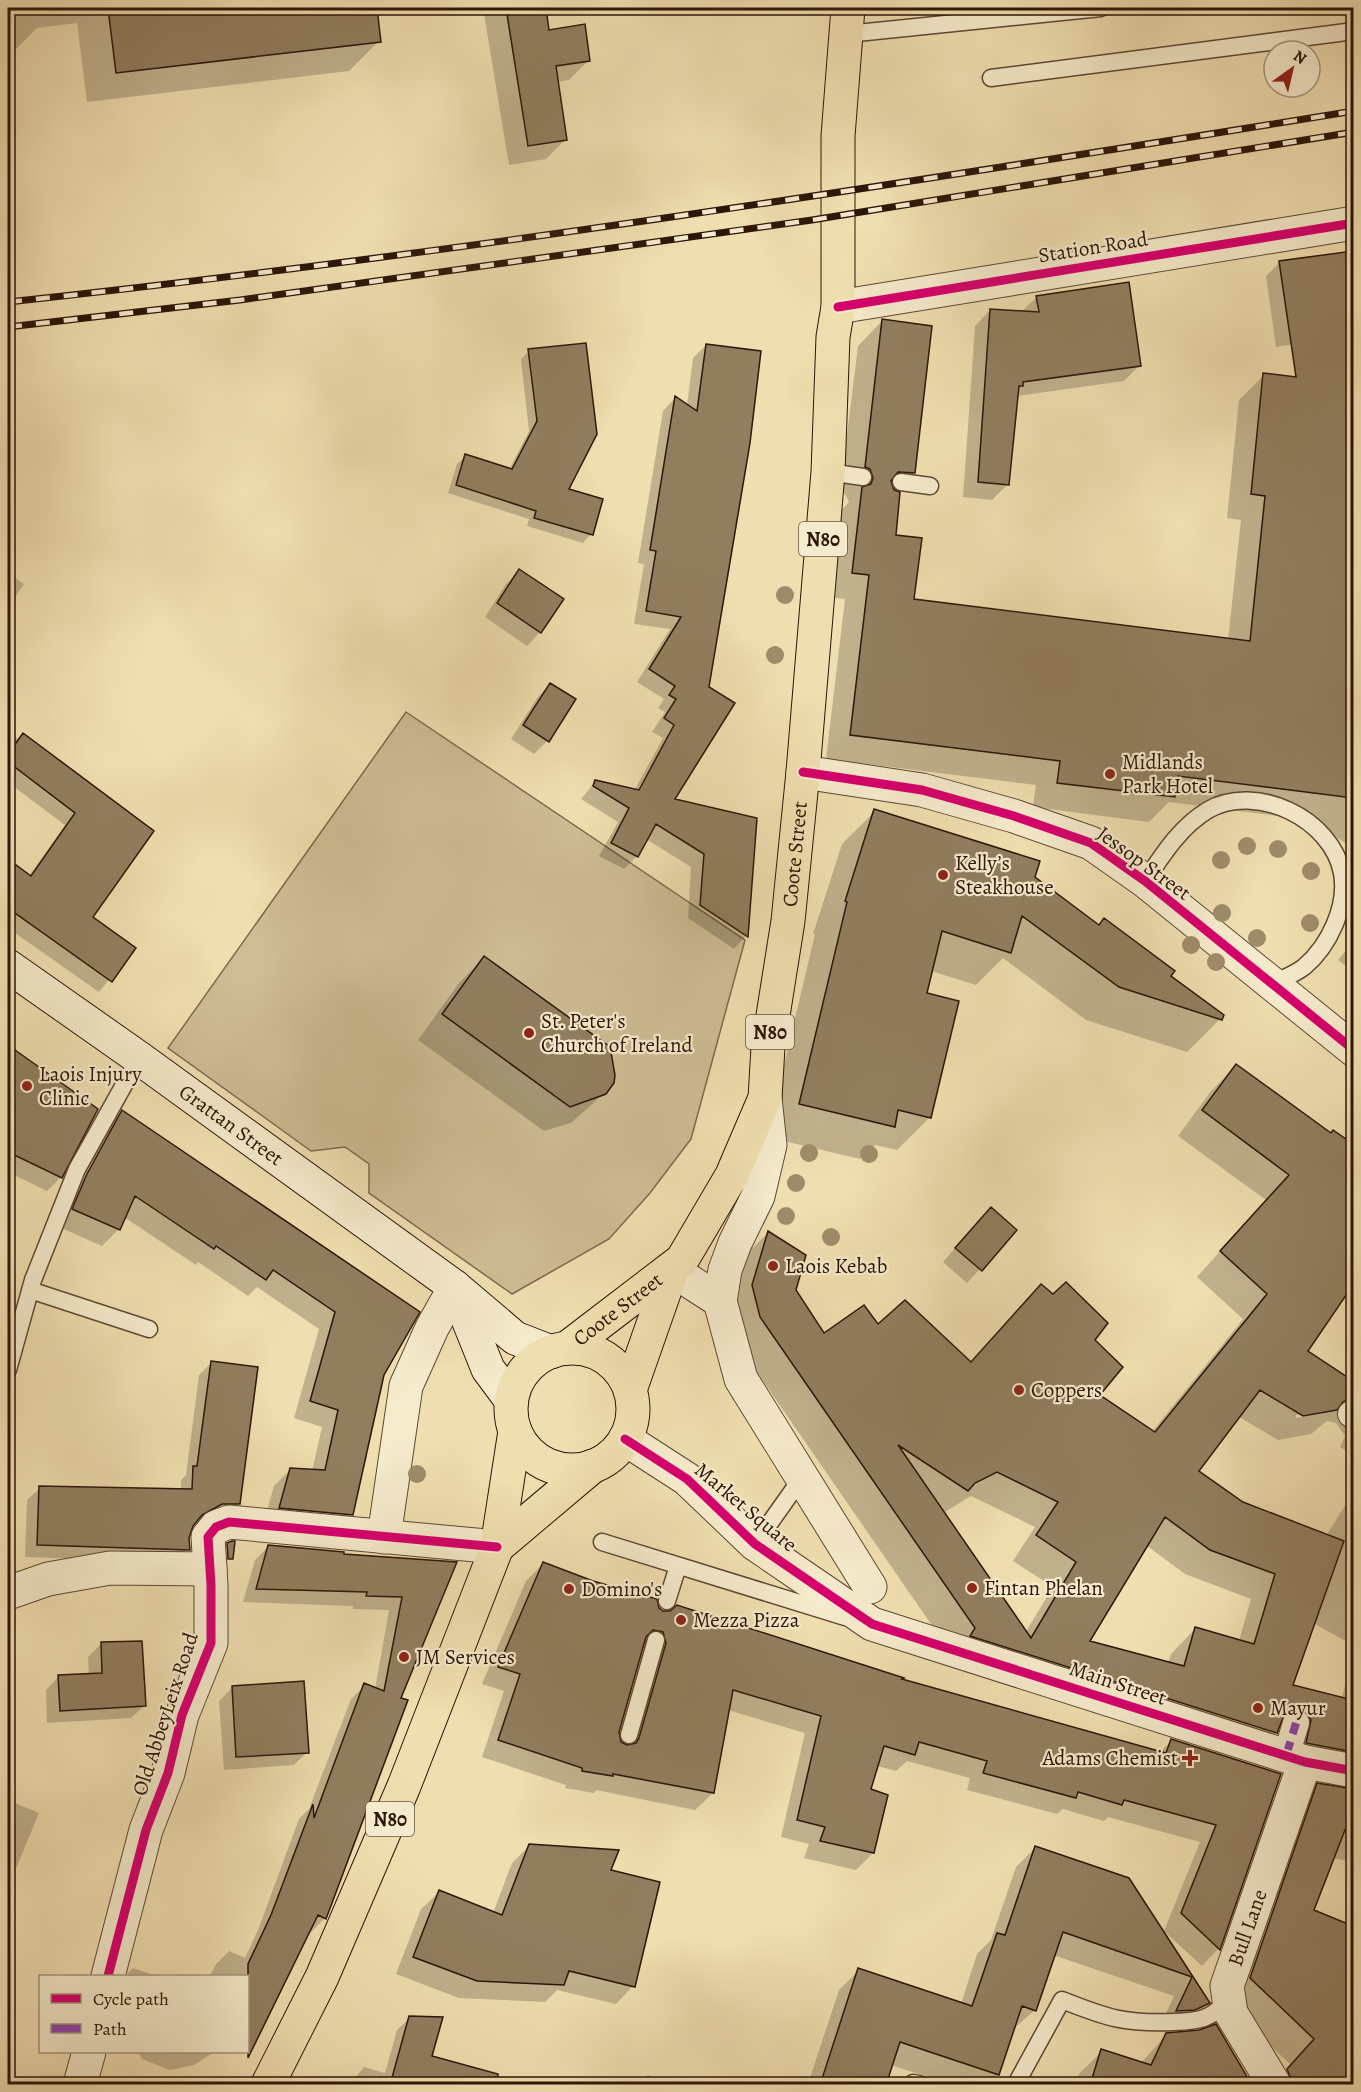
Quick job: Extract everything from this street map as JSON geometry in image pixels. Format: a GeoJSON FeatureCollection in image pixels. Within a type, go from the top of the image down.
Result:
{"type":"FeatureCollection","features":[{"type":"Feature","properties":{"kind":"main road","name":"N80"},"geometry":{"type":"LineString","coordinates":[[838,307],[838,136],[848,21]]}},
{"type":"Feature","properties":{"kind":"main road","name":"Coote Street"},"geometry":{"type":"LineString","coordinates":[[559,1350],[672,1270],[682,1260],[732,1175],[765,1098],[768,1047],[788,921],[803,772],[828,472],[833,337],[838,307]]}},
{"type":"Feature","properties":{"kind":"main road","name":"Coote Street"},"geometry":{"type":"LineString","coordinates":[[630,1390],[672,1270]]}},
{"type":"Feature","properties":{"kind":"main road","name":"N80"},"geometry":{"type":"LineString","coordinates":[[268,2085],[322,1977],[399,1797],[497,1547],[513,1416],[522,1373],[538,1359],[559,1350]]}},
{"type":"Feature","properties":{"kind":"main road"},"geometry":{"type":"LineString","coordinates":[[559,1350],[588,1350],[603,1357],[616,1367],[630,1390]]}},
{"type":"Feature","properties":{"kind":"main road","name":"N80"},"geometry":{"type":"LineString","coordinates":[[497,1547],[593,1466],[611,1455],[625,1439],[632,1418],[630,1390]]}},
{"type":"Feature","properties":{"kind":"main road"},"geometry":{"type":"LineString","coordinates":[[513,1416],[523,1446],[537,1459],[554,1467],[575,1470],[593,1466]]}},
{"type":"Feature","properties":{"kind":"street","name":"Station Road"},"geometry":{"type":"LineString","coordinates":[[838,307],[1353,223]]}},
{"type":"Feature","properties":{"kind":"street","name":"Jessop Street"},"geometry":{"type":"LineString","coordinates":[[803,772],[922,790],[1014,816],[1091,843],[1145,881],[1353,1050]]}},
{"type":"Feature","properties":{"kind":"street","name":"Grattan Street"},"geometry":{"type":"LineString","coordinates":[[8,966],[455,1287],[515,1338],[559,1350]]}},
{"type":"Feature","properties":{"kind":"street"},"geometry":{"type":"LineString","coordinates":[[765,1098],[770,1145],[758,1196],[735,1243],[726,1270],[720,1301],[741,1379],[870,1587]]}},
{"type":"Feature","properties":{"kind":"street"},"geometry":{"type":"LineString","coordinates":[[672,1270],[720,1301]]}},
{"type":"Feature","properties":{"kind":"street"},"geometry":{"type":"LineString","coordinates":[[455,1287],[488,1369],[513,1416]]}},
{"type":"Feature","properties":{"kind":"street"},"geometry":{"type":"LineString","coordinates":[[384,1537],[406,1386],[432,1328],[455,1287]]}},
{"type":"Feature","properties":{"kind":"street","name":"Market Square"},"geometry":{"type":"LineString","coordinates":[[625,1439],[687,1479],[755,1544],[872,1624]]}},
{"type":"Feature","properties":{"kind":"street","name":"Old AbbeyLeix Road"},"geometry":{"type":"LineString","coordinates":[[109,1975],[146,1830],[168,1773],[182,1715],[211,1643],[208,1537],[216,1527],[229,1522],[497,1547]]}},
{"type":"Feature","properties":{"kind":"street"},"geometry":{"type":"LineString","coordinates":[[8,1593],[48,1579],[110,1568],[210,1569]]}},
{"type":"Feature","properties":{"kind":"street","name":"Main Street"},"geometry":{"type":"LineString","coordinates":[[872,1624],[1296,1759],[1353,1771]]}},
{"type":"Feature","properties":{"kind":"street"},"geometry":{"type":"LineString","coordinates":[[1296,1723],[1296,1759]]}},
{"type":"Feature","properties":{"kind":"street","name":"Bull Lane"},"geometry":{"type":"LineString","coordinates":[[1227,2000],[1227,1986],[1232,1966],[1296,1759]]}},
{"type":"Feature","properties":{"kind":"street"},"geometry":{"type":"LineString","coordinates":[[1227,2000],[1244,2036],[1274,2085]]}},
{"type":"Feature","properties":{"kind":"street"},"geometry":{"type":"LineString","coordinates":[[80,2085],[88,2053]]}},
{"type":"Feature","properties":{"kind":"lane"},"geometry":{"type":"LineString","coordinates":[[848,21],[1101,8]]}},
{"type":"Feature","properties":{"kind":"lane"},"geometry":{"type":"LineString","coordinates":[[991,78],[1353,31]]}},
{"type":"Feature","properties":{"kind":"lane"},"geometry":{"type":"LineString","coordinates":[[828,472],[863,477]]}},
{"type":"Feature","properties":{"kind":"lane"},"geometry":{"type":"LineString","coordinates":[[901,482],[930,486]]}},
{"type":"Feature","properties":{"kind":"lane"},"geometry":{"type":"LineString","coordinates":[[1145,881],[1186,826],[1210,808],[1250,798],[1286,808],[1313,827],[1331,846],[1342,873],[1342,900],[1332,930],[1304,967],[1272,984]]}},
{"type":"Feature","properties":{"kind":"lane"},"geometry":{"type":"LineString","coordinates":[[1342,887],[1353,903]]}},
{"type":"Feature","properties":{"kind":"lane"},"geometry":{"type":"LineString","coordinates":[[8,1370],[30,1290],[77,1168],[139,1058]]}},
{"type":"Feature","properties":{"kind":"lane"},"geometry":{"type":"LineString","coordinates":[[30,1290],[149,1329]]}},
{"type":"Feature","properties":{"kind":"lane"},"geometry":{"type":"LineString","coordinates":[[755,1544],[803,1476]]}},
{"type":"Feature","properties":{"kind":"lane"},"geometry":{"type":"LineString","coordinates":[[602,1542],[809,1608],[872,1624]]}},
{"type":"Feature","properties":{"kind":"lane"},"geometry":{"type":"LineString","coordinates":[[667,1601],[678,1566]]}},
{"type":"Feature","properties":{"kind":"lane"},"geometry":{"type":"LineString","coordinates":[[629,1735],[656,1640]]}},
{"type":"Feature","properties":{"kind":"lane"},"geometry":{"type":"LineString","coordinates":[[1016,2085],[1062,2000],[1104,2017],[1134,2024],[1197,2021],[1216,2014],[1227,2000]]}},
{"type":"Feature","properties":{"kind":"shaded area"},"geometry":{"type":"Polygon","coordinates":[[[406,712],[745,940],[691,1139],[650,1193],[609,1239],[512,1294],[369,1193],[369,1164],[345,1147],[311,1151],[168,1048],[406,712]]]}},
{"type":"Feature","properties":{"kind":"building"},"geometry":{"type":"Polygon","coordinates":[[[108,8],[377,8],[381,42],[116,73],[108,8]]]}},
{"type":"Feature","properties":{"kind":"building"},"geometry":{"type":"Polygon","coordinates":[[[506,8],[546,8],[549,30],[585,24],[590,61],[556,66],[567,140],[528,146],[506,8]]]}},
{"type":"Feature","properties":{"kind":"building","name":"Midlands Park Hotel"},"geometry":{"type":"Polygon","coordinates":[[[1353,251],[1353,798],[1178,776],[1175,797],[1057,783],[1060,761],[850,735],[869,575],[852,573],[862,487],[871,484],[873,478],[870,469],[865,467],[882,319],[932,326],[915,473],[898,472],[891,481],[894,490],[900,492],[896,535],[922,538],[914,599],[1250,641],[1265,496],[1251,494],[1263,373],[1296,377],[1279,261],[1353,251]]]}},
{"type":"Feature","properties":{"kind":"building"},"geometry":{"type":"Polygon","coordinates":[[[1129,282],[1141,366],[1023,382],[1023,386],[1019,386],[1009,485],[978,482],[990,309],[1039,312],[1036,296],[1129,282]]]}},
{"type":"Feature","properties":{"kind":"building"},"geometry":{"type":"Polygon","coordinates":[[[586,343],[597,434],[569,489],[603,499],[593,535],[534,518],[536,511],[456,485],[465,454],[512,469],[537,421],[528,349],[586,343]]]}},
{"type":"Feature","properties":{"kind":"building"},"geometry":{"type":"Polygon","coordinates":[[[706,344],[761,351],[750,443],[709,687],[735,703],[675,799],[757,818],[748,937],[700,905],[704,854],[656,824],[638,857],[611,843],[629,808],[593,786],[595,780],[639,790],[674,725],[664,718],[676,699],[669,695],[675,686],[649,669],[681,617],[646,611],[656,551],[650,550],[675,396],[697,411],[706,344]]]}},
{"type":"Feature","properties":{"kind":"building"},"geometry":{"type":"Polygon","coordinates":[[[519,569],[564,599],[541,633],[497,603],[519,569]]]}},
{"type":"Feature","properties":{"kind":"building"},"geometry":{"type":"Polygon","coordinates":[[[550,683],[576,699],[549,742],[523,725],[550,683]]]}},
{"type":"Feature","properties":{"kind":"building"},"geometry":{"type":"Polygon","coordinates":[[[23,733],[154,831],[93,917],[136,948],[112,982],[8,908],[8,859],[31,876],[75,813],[8,762],[8,754],[23,733]]]}},
{"type":"Feature","properties":{"kind":"building"},"geometry":{"type":"Polygon","coordinates":[[[874,809],[1040,861],[1035,877],[1099,925],[1104,918],[1175,971],[1171,976],[1224,1015],[1222,1020],[1119,987],[1022,916],[1011,953],[942,931],[927,993],[959,1001],[931,1118],[898,1110],[895,1127],[799,1104],[847,902],[845,901],[874,809]]]}},
{"type":"Feature","properties":{"kind":"building","name":"St. Peter's Church of Ireland"},"geometry":{"type":"Polygon","coordinates":[[[484,956],[610,1047],[615,1075],[614,1083],[606,1094],[570,1107],[442,1014],[484,956]]]}},
{"type":"Feature","properties":{"kind":"building"},"geometry":{"type":"Polygon","coordinates":[[[8,1045],[98,1109],[62,1178],[8,1152],[8,1045]]]}},
{"type":"Feature","properties":{"kind":"building"},"geometry":{"type":"Polygon","coordinates":[[[1236,1064],[1331,1133],[1333,1130],[1353,1144],[1353,1285],[1308,1351],[1353,1381],[1353,1397],[1343,1402],[1337,1410],[1303,1416],[1260,1390],[1199,1471],[1243,1502],[1344,1541],[1293,1685],[1353,1700],[1353,1752],[1306,1743],[1311,1720],[1306,1712],[1300,1709],[1285,1713],[1277,1733],[970,1636],[975,1628],[760,1317],[752,1285],[768,1231],[806,1255],[796,1290],[824,1333],[864,1305],[878,1324],[905,1300],[971,1362],[1041,1284],[1053,1294],[1066,1282],[1108,1323],[1095,1340],[1123,1367],[1100,1395],[1155,1432],[1267,1294],[1220,1251],[1289,1175],[1202,1110],[1236,1064]],[[898,1445],[1031,1638],[1076,1562],[1036,1535],[1058,1502],[997,1472],[975,1483],[968,1491],[898,1445]],[[1165,1517],[1090,1641],[1184,1666],[1195,1627],[1254,1644],[1275,1574],[1210,1550],[1165,1517]]]}},
{"type":"Feature","properties":{"kind":"building"},"geometry":{"type":"Polygon","coordinates":[[[122,1110],[420,1312],[384,1375],[353,1515],[279,1508],[290,1468],[325,1470],[338,1410],[310,1401],[335,1312],[273,1270],[266,1280],[216,1246],[214,1249],[135,1196],[120,1230],[72,1209],[87,1174],[122,1110]]]}},
{"type":"Feature","properties":{"kind":"building"},"geometry":{"type":"Polygon","coordinates":[[[991,1207],[1017,1230],[982,1271],[955,1248],[991,1207]]]}},
{"type":"Feature","properties":{"kind":"building"},"geometry":{"type":"Polygon","coordinates":[[[211,1361],[258,1367],[240,1504],[222,1504],[202,1515],[193,1526],[189,1538],[190,1550],[37,1545],[39,1486],[192,1489],[193,1466],[197,1466],[211,1361]]]}},
{"type":"Feature","properties":{"kind":"building"},"geometry":{"type":"Polygon","coordinates":[[[235,1541],[233,1559],[228,1559],[227,1543],[235,1541]]]}},
{"type":"Feature","properties":{"kind":"building"},"geometry":{"type":"Polygon","coordinates":[[[268,1545],[344,1552],[344,1554],[457,1562],[401,1698],[408,1700],[326,1919],[318,1915],[248,2058],[248,1964],[271,1915],[313,1804],[314,1818],[364,1683],[384,1691],[402,1597],[366,1596],[367,1592],[256,1589],[268,1545]]]}},
{"type":"Feature","properties":{"kind":"building"},"geometry":{"type":"Polygon","coordinates":[[[543,1562],[593,1581],[657,1599],[659,1608],[663,1611],[670,1611],[677,1605],[904,1678],[902,1679],[1166,1753],[1171,1739],[1281,1774],[1220,1950],[1181,1913],[1216,1825],[1124,1800],[1122,1805],[1078,1792],[1076,1798],[983,1773],[987,1761],[919,1742],[915,1755],[884,1746],[871,1789],[888,1795],[874,1853],[820,1841],[825,1827],[797,1820],[821,1716],[733,1690],[714,1793],[613,1774],[613,1776],[582,1771],[582,1768],[498,1740],[520,1674],[498,1667],[543,1562]],[[653,1630],[646,1637],[619,1732],[621,1742],[627,1745],[636,1743],[639,1738],[666,1643],[663,1632],[653,1630]]]}},
{"type":"Feature","properties":{"kind":"building"},"geometry":{"type":"Polygon","coordinates":[[[142,1641],[146,1706],[60,1711],[58,1675],[102,1673],[101,1642],[142,1641]]]}},
{"type":"Feature","properties":{"kind":"building"},"geometry":{"type":"Polygon","coordinates":[[[304,1681],[309,1753],[236,1757],[232,1686],[304,1681]]]}},
{"type":"Feature","properties":{"kind":"building"},"geometry":{"type":"Polygon","coordinates":[[[1317,1783],[1353,1789],[1353,1832],[1345,1830],[1314,1910],[1353,1926],[1353,2085],[1293,2085],[1287,2069],[1314,2039],[1250,1978],[1317,1783]]]}},
{"type":"Feature","properties":{"kind":"building"},"geometry":{"type":"Polygon","coordinates":[[[529,1844],[619,1850],[611,1870],[660,1882],[635,1987],[569,1971],[564,1985],[477,1981],[413,1957],[439,1890],[502,1915],[529,1844]]]}},
{"type":"Feature","properties":{"kind":"building"},"geometry":{"type":"Polygon","coordinates":[[[1035,1846],[1129,1878],[1210,2003],[1195,2010],[1176,2011],[1192,1977],[1063,1932],[1036,2011],[1022,2006],[999,2075],[900,2042],[886,2085],[820,2085],[858,1968],[972,2006],[997,1933],[1005,1935],[1035,1846]]]}},
{"type":"Feature","properties":{"kind":"building"},"geometry":{"type":"Polygon","coordinates":[[[409,2016],[443,2017],[432,2056],[498,2074],[497,2085],[390,2085],[409,2016]]]}},
{"type":"Feature","properties":{"kind":"building"},"geometry":{"type":"Polygon","coordinates":[[[1216,2024],[1252,2085],[1090,2085],[1101,2049],[1151,2065],[1166,2033],[1199,2030],[1216,2024]]]}},
{"type":"Feature","properties":{"kind":"railway"},"geometry":{"type":"LineString","coordinates":[[8,302],[345,262],[682,216],[1354,111]]}},
{"type":"Feature","properties":{"kind":"railway"},"geometry":{"type":"LineString","coordinates":[[8,327],[240,300],[812,220],[1354,132]]}},
{"type":"Feature","properties":{"kind":"marked path"},"geometry":{"type":"LineString","coordinates":[[1286,1756],[1296,1723]]}},
{"type":"Feature","properties":{"kind":"cycle path"},"geometry":{"type":"LineString","coordinates":[[838,307],[1354,223]]}},
{"type":"Feature","properties":{"kind":"cycle path"},"geometry":{"type":"LineString","coordinates":[[803,772],[922,790],[1014,816],[1091,843],[1145,881],[1354,1050]]}},
{"type":"Feature","properties":{"kind":"cycle path"},"geometry":{"type":"LineString","coordinates":[[625,1439],[687,1479],[755,1544],[872,1624],[1305,1762],[1354,1771]]}},
{"type":"Feature","properties":{"kind":"cycle path"},"geometry":{"type":"LineString","coordinates":[[108,1975],[146,1830],[168,1773],[182,1715],[211,1643],[208,1537],[216,1527],[229,1522],[497,1547]]}},
{"type":"Feature","properties":{"kind":"place","name":"Midlands Park Hotel"},"geometry":{"type":"Point","coordinates":[1110,774]}},
{"type":"Feature","properties":{"kind":"place","name":"Kelly’s Steakhouse"},"geometry":{"type":"Point","coordinates":[943,875]}},
{"type":"Feature","properties":{"kind":"place","name":"St. Peter's Church of Ireland"},"geometry":{"type":"Point","coordinates":[529,1033]}},
{"type":"Feature","properties":{"kind":"place","name":"Laois Injury Clinic"},"geometry":{"type":"Point","coordinates":[27,1086]}},
{"type":"Feature","properties":{"kind":"place","name":"Laois Kebab"},"geometry":{"type":"Point","coordinates":[773,1266]}},
{"type":"Feature","properties":{"kind":"place","name":"Coppers"},"geometry":{"type":"Point","coordinates":[1019,1390]}},
{"type":"Feature","properties":{"kind":"place","name":"Fintan Phelan"},"geometry":{"type":"Point","coordinates":[972,1588]}},
{"type":"Feature","properties":{"kind":"place","name":"Domino's"},"geometry":{"type":"Point","coordinates":[569,1589]}},
{"type":"Feature","properties":{"kind":"place","name":"Mezza Pizza"},"geometry":{"type":"Point","coordinates":[681,1620]}},
{"type":"Feature","properties":{"kind":"place","name":"JM Services"},"geometry":{"type":"Point","coordinates":[404,1657]}},
{"type":"Feature","properties":{"kind":"place","name":"Mayur"},"geometry":{"type":"Point","coordinates":[1258,1708]}},
{"type":"Feature","properties":{"kind":"place","name":"Adams Chemist"},"geometry":{"type":"Point","coordinates":[1190,1758]}}]}
